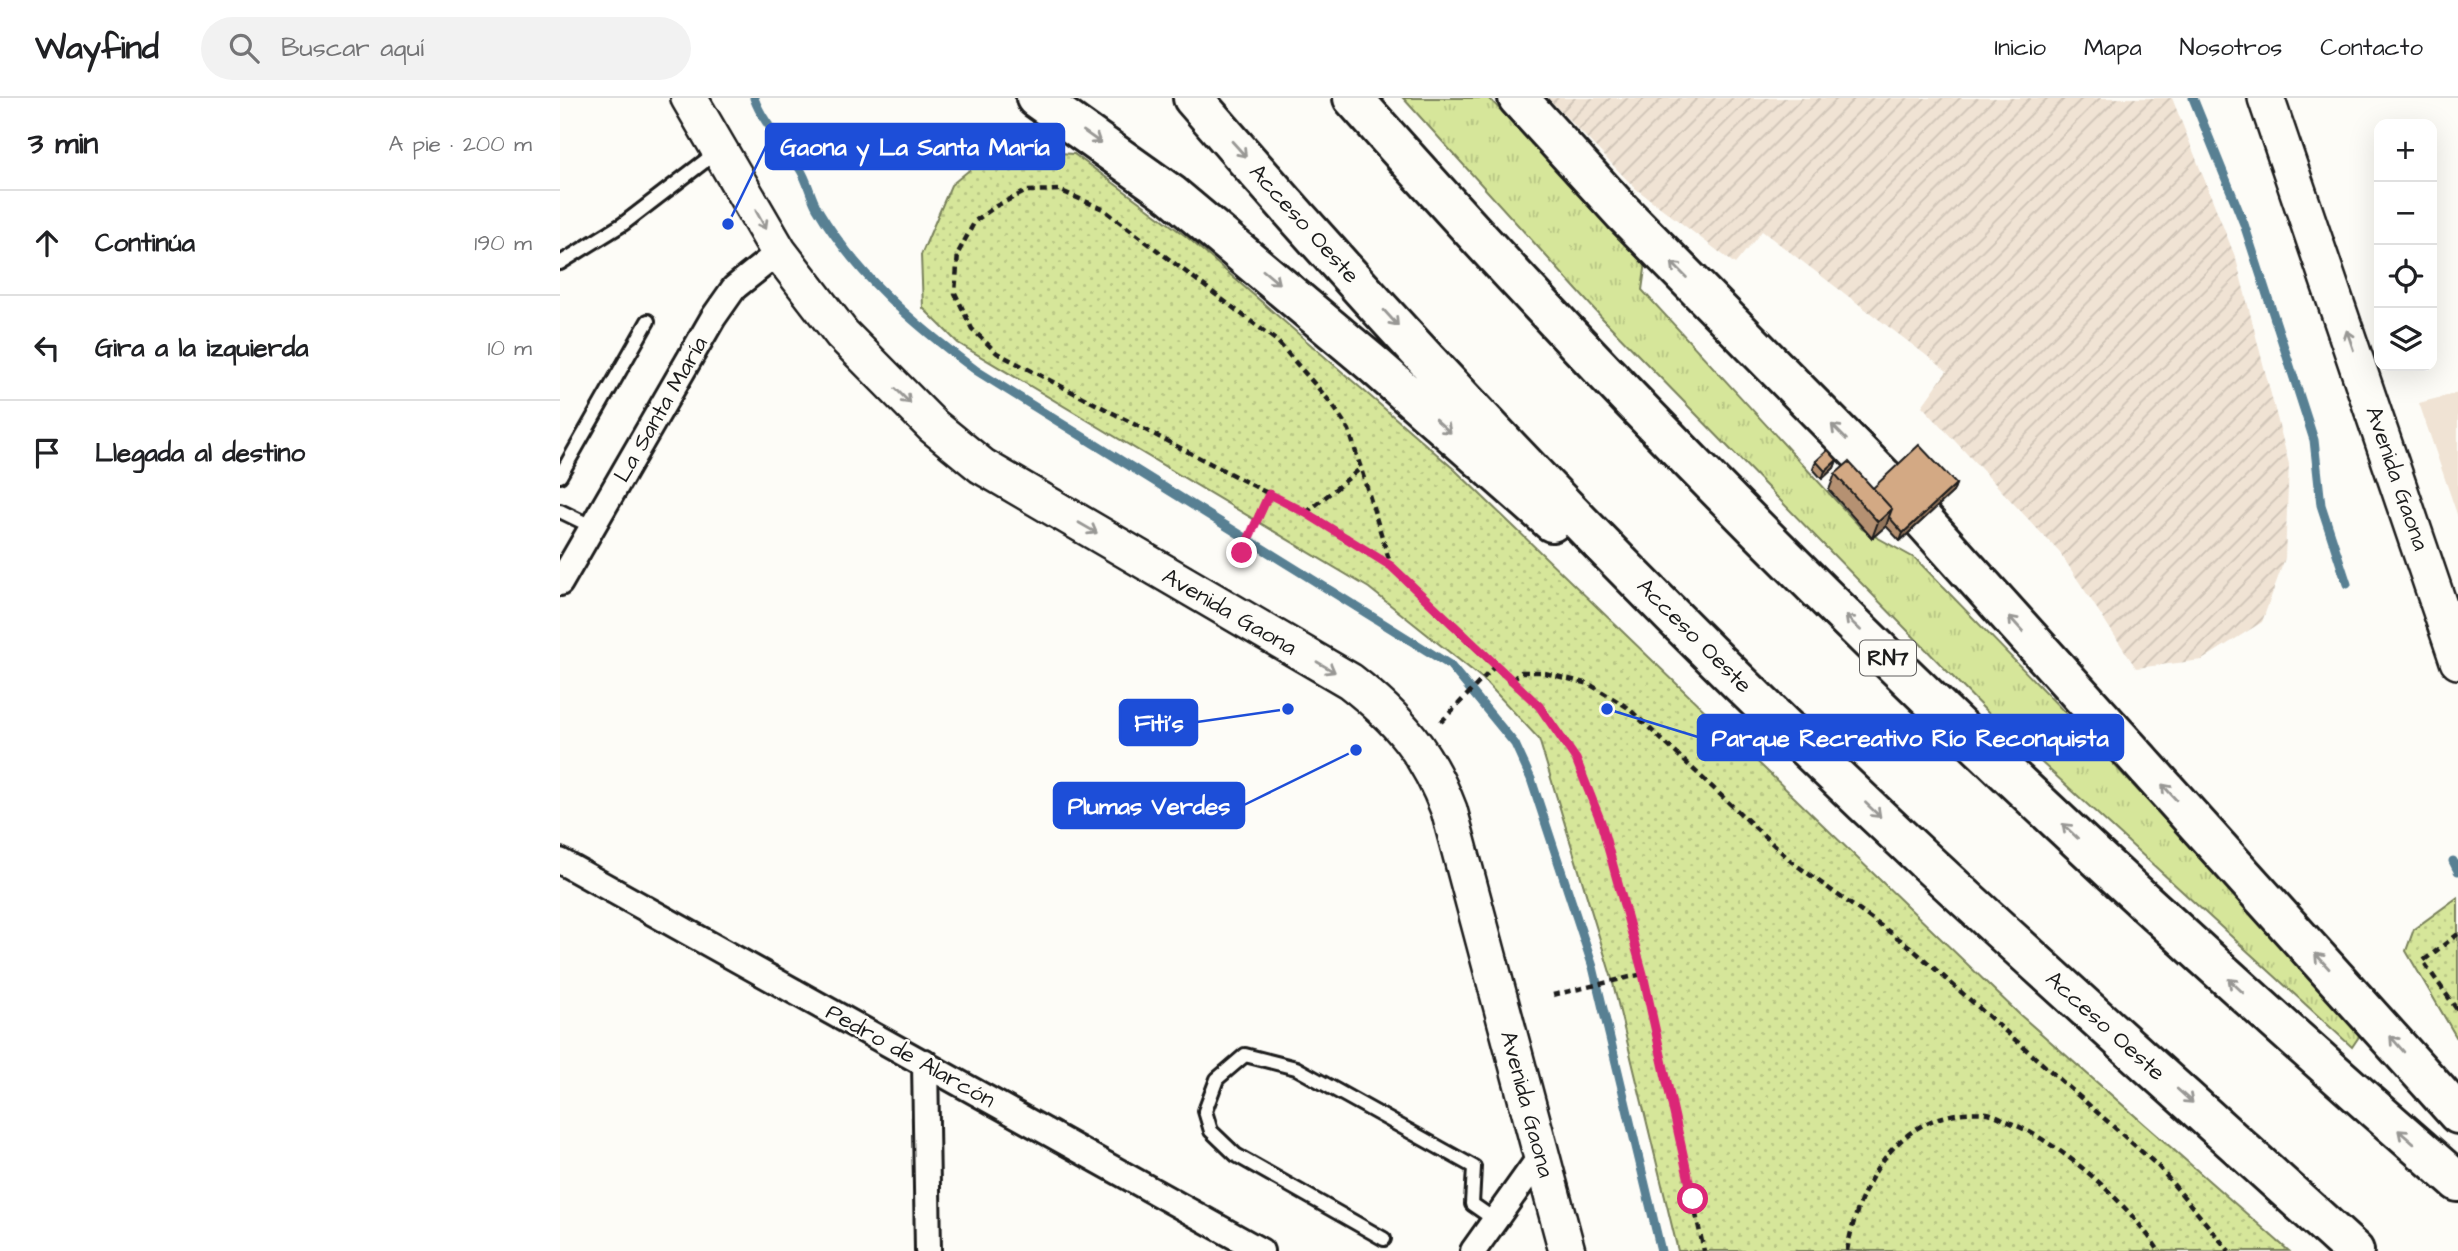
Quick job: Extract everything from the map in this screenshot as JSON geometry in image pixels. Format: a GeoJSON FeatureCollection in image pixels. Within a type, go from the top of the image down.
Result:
{"type":"FeatureCollection","features":[{"type":"Feature","properties":{"kind":"highway"},"geometry":{"type":"LineString","coordinates":[[1036,98],[1172,195],[1363,355],[1824,763]]}},
{"type":"Feature","properties":{"kind":"highway","name":"Acceso Oeste"},"geometry":{"type":"LineString","coordinates":[[1194,98],[1428,359],[1610,551],[1934,868],[2354,1251]]}},
{"type":"Feature","properties":{"kind":"highway","name":"RN7"},"geometry":{"type":"LineString","coordinates":[[1353,98],[1533,297],[1760,533],[2068,829],[2291,1037],[2458,1182]]}},
{"type":"Feature","properties":{"kind":"highway"},"geometry":{"type":"LineString","coordinates":[[1518,98],[1623,213],[1887,481]]}},
{"type":"Feature","properties":{"kind":"highway"},"geometry":{"type":"LineString","coordinates":[[1923,520],[2458,1114]]}},
{"type":"Feature","properties":{"kind":"street","name":"Avenida Gaona"},"geometry":{"type":"LineString","coordinates":[[689,98],[779,252],[842,334],[933,426],[982,466],[1350,681],[1398,722],[1435,774],[1449,810],[1567,1251]]}},
{"type":"Feature","properties":{"kind":"street","name":"Avenida Gaona"},"geometry":{"type":"LineString","coordinates":[[2266,98],[2449,605],[2458,661]]}},
{"type":"Feature","properties":{"kind":"street","name":"La Santa María"},"geometry":{"type":"LineString","coordinates":[[560,583],[720,308],[734,288],[779,252]]}},
{"type":"Feature","properties":{"kind":"street","name":"Pedro de Alarcón"},"geometry":{"type":"LineString","coordinates":[[560,861],[1261,1251]]}},
{"type":"Feature","properties":{"kind":"street"},"geometry":{"type":"LineString","coordinates":[[925,1062],[928,1251]]}},
{"type":"Feature","properties":{"kind":"street"},"geometry":{"type":"LineString","coordinates":[[1473,1251],[1542,1154]]}},
{"type":"Feature","properties":{"kind":"lane"},"geometry":{"type":"LineString","coordinates":[[560,263],[623,224],[721,149]]}},
{"type":"Feature","properties":{"kind":"lane"},"geometry":{"type":"LineString","coordinates":[[560,476],[648,321]]}},
{"type":"Feature","properties":{"kind":"lane"},"geometry":{"type":"LineString","coordinates":[[560,511],[591,526]]}},
{"type":"Feature","properties":{"kind":"lane"},"geometry":{"type":"LineString","coordinates":[[1384,1239],[1236,1155],[1212,1131],[1205,1111],[1217,1079],[1245,1055],[1296,1068],[1474,1167],[1472,1204],[1495,1220]]}},
{"type":"Feature","properties":{"kind":"path"},"geometry":{"type":"LineString","coordinates":[[1391,566],[1349,430],[1332,404],[1277,341],[1103,209],[1059,190],[1027,191],[996,206],[975,221],[958,253],[955,293],[972,329],[997,353],[1306,513],[1391,566],[1539,706],[1576,759],[1601,822],[1643,974],[1704,1251]]}},
{"type":"Feature","properties":{"kind":"path"},"geometry":{"type":"LineString","coordinates":[[1306,513],[1361,468]]}},
{"type":"Feature","properties":{"kind":"path"},"geometry":{"type":"LineString","coordinates":[[1237,564],[1269,494]]}},
{"type":"Feature","properties":{"kind":"path"},"geometry":{"type":"LineString","coordinates":[[1441,722],[1495,666]]}},
{"type":"Feature","properties":{"kind":"path"},"geometry":{"type":"LineString","coordinates":[[1512,680],[1521,672],[1541,672],[1589,684],[1627,707],[1792,862],[1909,946],[2158,1166],[2229,1251]]}},
{"type":"Feature","properties":{"kind":"path"},"geometry":{"type":"LineString","coordinates":[[2458,934],[2423,961],[2458,1011]]}},
{"type":"Feature","properties":{"kind":"path"},"geometry":{"type":"LineString","coordinates":[[1553,995],[1612,979],[1643,974]]}},
{"type":"Feature","properties":{"kind":"path"},"geometry":{"type":"LineString","coordinates":[[1847,1251],[1851,1226],[1871,1173],[1906,1134],[1941,1116],[1989,1113],[2059,1148],[2144,1229],[2159,1251]]}},
{"type":"Feature","properties":{"kind":"shaded area"},"geometry":{"type":"Polygon","coordinates":[[[1548,98],[2172,98],[2236,259],[2289,464],[2285,558],[2262,622],[2202,660],[2136,668],[2060,553],[1922,406],[1947,371],[1762,231],[1735,264],[1635,188],[1548,98]]]}},
{"type":"Feature","properties":{"kind":"shaded area"},"geometry":{"type":"Polygon","coordinates":[[[2458,393],[2458,517],[2419,403],[2458,393]]]}},
{"type":"Feature","properties":{"kind":"green space"},"geometry":{"type":"Polygon","coordinates":[[[1403,98],[1489,98],[1646,262],[1642,290],[1862,529],[1916,559],[2078,726],[2362,1032],[2352,1047],[1994,719],[1604,320],[1403,98]]]}},
{"type":"Feature","properties":{"kind":"green space"},"geometry":{"type":"Polygon","coordinates":[[[995,149],[1074,154],[1187,237],[1455,470],[2019,1014],[2289,1251],[1678,1251],[1612,979],[1539,739],[1483,679],[1369,588],[958,343],[923,308],[921,255],[951,185],[995,149]]]}},
{"type":"Feature","properties":{"kind":"green space"},"geometry":{"type":"Polygon","coordinates":[[[2458,897],[2458,1040],[2406,951],[2414,929],[2458,897]]]}},
{"type":"Feature","properties":{"kind":"building"},"geometry":{"type":"Polygon","coordinates":[[[1919,445],[1956,484],[1903,533],[1889,517],[1892,509],[1873,488],[1919,445]]]}},
{"type":"Feature","properties":{"kind":"building"},"geometry":{"type":"Polygon","coordinates":[[[1828,450],[1837,460],[1825,471],[1816,461],[1828,450]]]}},
{"type":"Feature","properties":{"kind":"building"},"geometry":{"type":"Polygon","coordinates":[[[1849,462],[1892,509],[1878,522],[1835,474],[1849,462]]]}},
{"type":"Feature","properties":{"kind":"waterway"},"geometry":{"type":"LineString","coordinates":[[754,98],[763,117],[803,174],[815,203],[833,233],[850,256],[889,298],[931,336],[977,371],[1450,665],[1515,744],[1531,779],[1593,967],[1661,1251]]}},
{"type":"Feature","properties":{"kind":"waterway"},"geometry":{"type":"LineString","coordinates":[[2193,98],[2244,224],[2314,440],[2321,505],[2347,584]]}},
{"type":"Feature","properties":{"kind":"waterway"},"geometry":{"type":"LineString","coordinates":[[2453,861],[2458,871]]}},
{"type":"Feature","properties":{"kind":"place","name":"Gaona y La Santa María"},"geometry":{"type":"Point","coordinates":[728,224]}},
{"type":"Feature","properties":{"kind":"place","name":"Fiti's"},"geometry":{"type":"Point","coordinates":[1288,709]}},
{"type":"Feature","properties":{"kind":"place","name":"Parque Recreativo Río Reconquista"},"geometry":{"type":"Point","coordinates":[1607,709]}},
{"type":"Feature","properties":{"kind":"place","name":"Plumas Verdes"},"geometry":{"type":"Point","coordinates":[1356,750]}},
{"type":"Feature","properties":{"kind":"route"},"geometry":{"type":"LineString","coordinates":[[1242,553],[1269,494],[1306,513],[1391,566],[1539,706],[1576,759],[1601,822],[1643,974],[1693,1199]]}}]}
